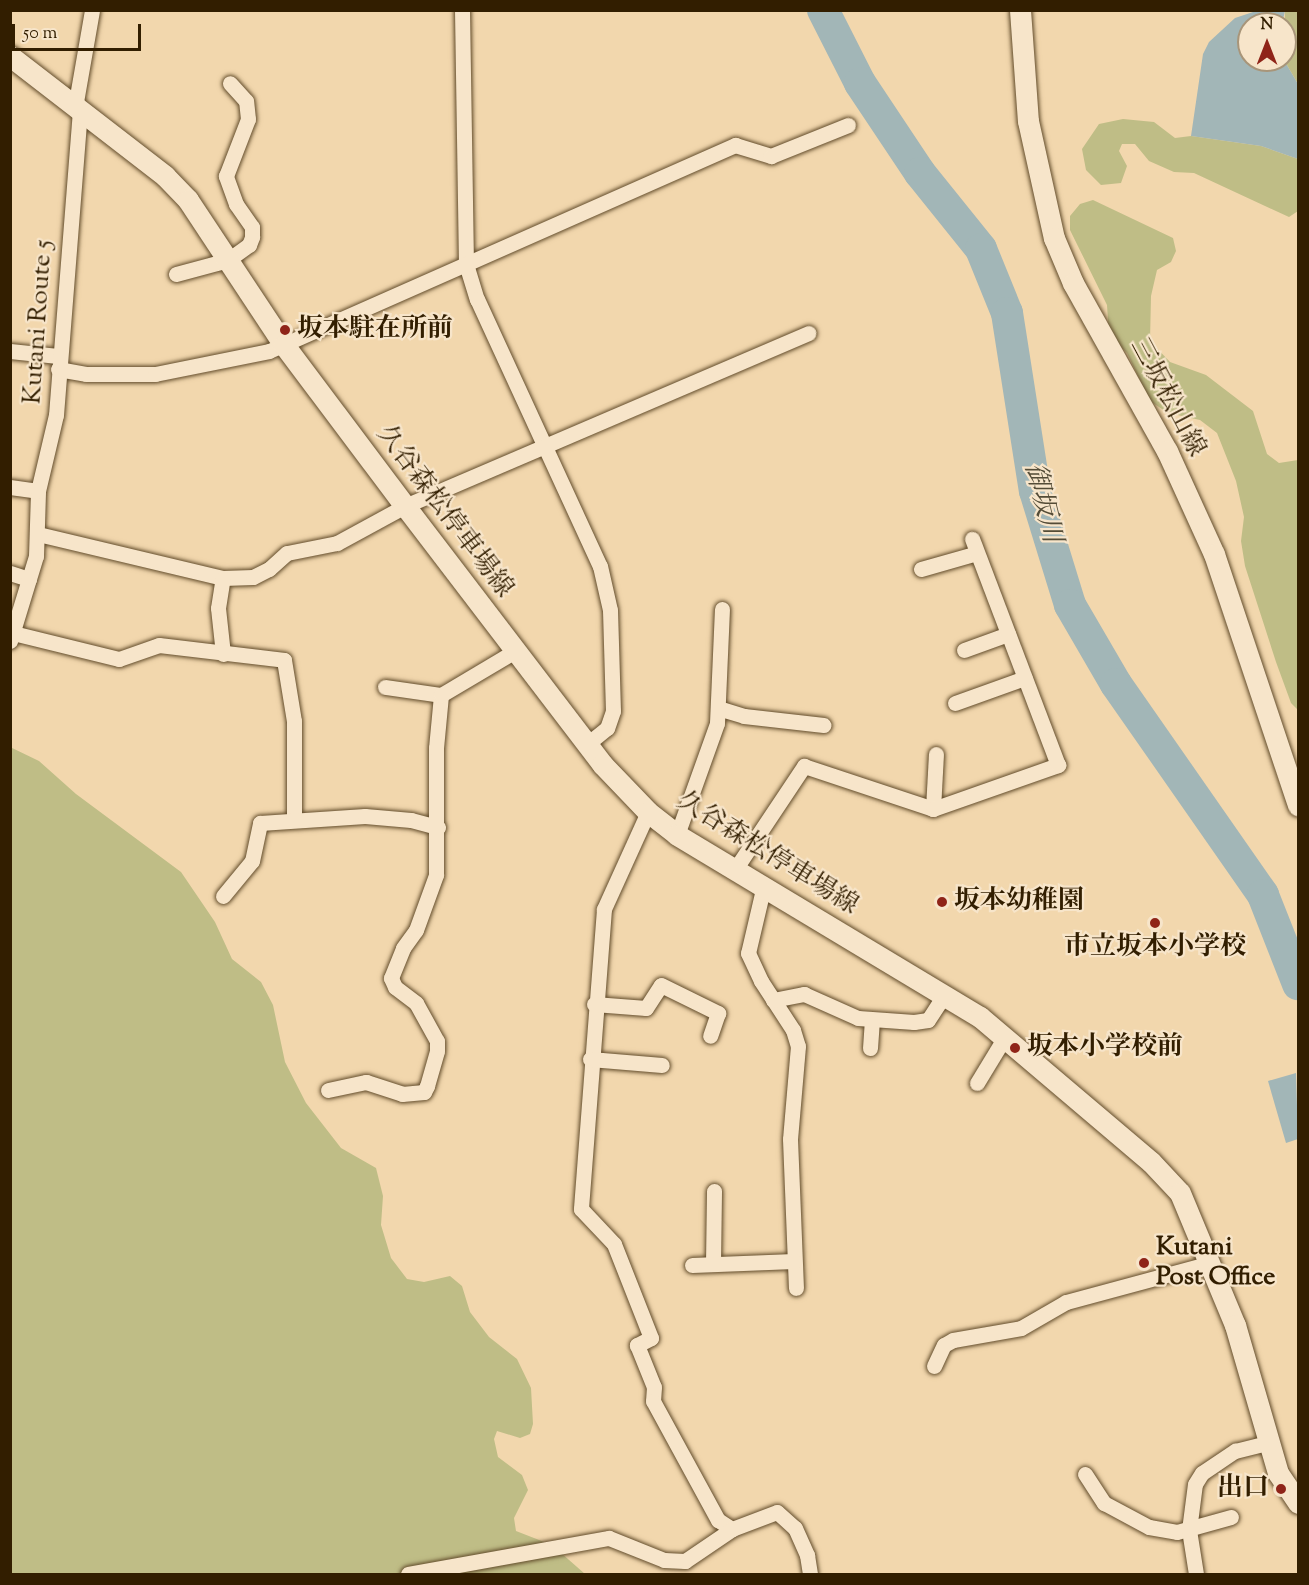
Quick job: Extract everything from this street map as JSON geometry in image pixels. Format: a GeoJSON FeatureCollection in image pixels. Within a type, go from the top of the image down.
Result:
{"type":"FeatureCollection","features":[{"type":"Feature","properties":{"kind":"main road","name":"三坂松山線"},"geometry":{"type":"LineString","coordinates":[[1020,10],[1028,121],[1054,238],[1073,282],[1167,451],[1214,554],[1299,805]]}},
{"type":"Feature","properties":{"kind":"main road","name":"久谷森松停車場線"},"geometry":{"type":"LineString","coordinates":[[10,56],[165,176],[206,223],[284,345],[514,651],[587,744],[648,812],[677,835],[736,868],[944,995],[1005,1037],[1151,1161],[1180,1193],[1235,1325],[1278,1473],[1299,1503]]}},
{"type":"Feature","properties":{"kind":"street","name":"Kutani Route 5"},"geometry":{"type":"LineString","coordinates":[[12,637],[29,579],[38,534],[38,491],[57,415],[58,362],[80,108],[76,102],[92,10]]}},
{"type":"Feature","properties":{"kind":"street"},"geometry":{"type":"LineString","coordinates":[[462,10],[466,264],[477,299],[543,447],[600,566],[610,610],[613,711],[607,728],[587,744]]}},
{"type":"Feature","properties":{"kind":"street"},"geometry":{"type":"LineString","coordinates":[[176,274],[228,260],[249,245],[252,237],[252,227],[236,204],[226,176],[248,119],[246,101],[230,83]]}},
{"type":"Feature","properties":{"kind":"street"},"geometry":{"type":"LineString","coordinates":[[10,351],[58,362],[86,374],[155,374],[201,367],[284,345],[735,145],[771,156],[848,125]]}},
{"type":"Feature","properties":{"kind":"street"},"geometry":{"type":"LineString","coordinates":[[38,534],[223,578],[253,577],[269,569],[287,553],[337,543],[405,506],[808,333]]}},
{"type":"Feature","properties":{"kind":"street"},"geometry":{"type":"LineString","coordinates":[[10,487],[38,491]]}},
{"type":"Feature","properties":{"kind":"street"},"geometry":{"type":"LineString","coordinates":[[736,868],[804,766],[933,809],[1058,765],[974,546],[921,569]]}},
{"type":"Feature","properties":{"kind":"street"},"geometry":{"type":"LineString","coordinates":[[10,573],[29,579]]}},
{"type":"Feature","properties":{"kind":"street"},"geometry":{"type":"LineString","coordinates":[[223,578],[218,608],[223,654]]}},
{"type":"Feature","properties":{"kind":"street"},"geometry":{"type":"LineString","coordinates":[[677,835],[717,723],[722,609]]}},
{"type":"Feature","properties":{"kind":"street"},"geometry":{"type":"LineString","coordinates":[[964,650],[1008,634]]}},
{"type":"Feature","properties":{"kind":"street"},"geometry":{"type":"LineString","coordinates":[[12,637],[118,658],[159,645],[284,660],[294,721],[294,820]]}},
{"type":"Feature","properties":{"kind":"street"},"geometry":{"type":"LineString","coordinates":[[385,687],[441,695],[514,651]]}},
{"type":"Feature","properties":{"kind":"street"},"geometry":{"type":"LineString","coordinates":[[956,703],[1025,678]]}},
{"type":"Feature","properties":{"kind":"street"},"geometry":{"type":"LineString","coordinates":[[328,1090],[366,1082],[402,1094],[424,1092],[427,1086],[436,1041],[416,1004],[395,987],[391,978],[427,903],[438,860],[436,748],[441,695]]}},
{"type":"Feature","properties":{"kind":"street"},"geometry":{"type":"LineString","coordinates":[[718,708],[744,716],[823,725]]}},
{"type":"Feature","properties":{"kind":"street"},"geometry":{"type":"LineString","coordinates":[[933,809],[936,754]]}},
{"type":"Feature","properties":{"kind":"street"},"geometry":{"type":"LineString","coordinates":[[648,812],[604,909],[594,1004],[581,1209],[614,1244],[651,1338],[637,1345],[654,1387],[654,1401],[718,1520],[732,1529]]}},
{"type":"Feature","properties":{"kind":"street"},"geometry":{"type":"LineString","coordinates":[[223,896],[252,861],[260,823],[365,816],[411,820],[438,827]]}},
{"type":"Feature","properties":{"kind":"street"},"geometry":{"type":"LineString","coordinates":[[764,885],[748,953],[773,1000],[793,1030],[798,1046],[790,1139],[796,1288]]}},
{"type":"Feature","properties":{"kind":"street"},"geometry":{"type":"LineString","coordinates":[[594,1004],[646,1008],[661,985],[718,1013],[710,1036]]}},
{"type":"Feature","properties":{"kind":"street"},"geometry":{"type":"LineString","coordinates":[[773,1000],[804,994],[858,1018],[928,1020],[944,995]]}},
{"type":"Feature","properties":{"kind":"street"},"geometry":{"type":"LineString","coordinates":[[870,1048],[872,1020]]}},
{"type":"Feature","properties":{"kind":"street"},"geometry":{"type":"LineString","coordinates":[[977,1083],[1005,1037]]}},
{"type":"Feature","properties":{"kind":"street"},"geometry":{"type":"LineString","coordinates":[[590,1059],[662,1065]]}},
{"type":"Feature","properties":{"kind":"street"},"geometry":{"type":"LineString","coordinates":[[713,1264],[714,1191]]}},
{"type":"Feature","properties":{"kind":"street"},"geometry":{"type":"LineString","coordinates":[[692,1265],[794,1261]]}},
{"type":"Feature","properties":{"kind":"street"},"geometry":{"type":"LineString","coordinates":[[934,1366],[944,1345],[953,1340],[1021,1328],[1065,1302],[1211,1263]]}},
{"type":"Feature","properties":{"kind":"street"},"geometry":{"type":"LineString","coordinates":[[1196,1575],[1189,1530],[1195,1484],[1202,1473],[1234,1451],[1268,1443]]}},
{"type":"Feature","properties":{"kind":"street"},"geometry":{"type":"LineString","coordinates":[[1085,1474],[1104,1503],[1121,1515],[1168,1532],[1189,1530],[1231,1517]]}},
{"type":"Feature","properties":{"kind":"street"},"geometry":{"type":"LineString","coordinates":[[408,1575],[609,1538],[664,1560],[685,1561],[732,1529],[777,1512],[795,1528],[807,1555],[810,1575]]}},
{"type":"Feature","properties":{"kind":"shaded area"},"geometry":{"type":"Polygon","coordinates":[[[1256,11],[1285,11],[1285,12],[1253,12],[1256,11]]]}},
{"type":"Feature","properties":{"kind":"shaded area"},"geometry":{"type":"Polygon","coordinates":[[[1298,11],[1298,84],[1291,72],[1297,72],[1297,12],[1285,12],[1298,11]]]}},
{"type":"Feature","properties":{"kind":"shaded area"},"geometry":{"type":"Polygon","coordinates":[[[1237,17],[1237,72],[1291,72],[1298,84],[1298,159],[1261,146],[1191,136],[1203,54],[1209,42],[1237,17]]]}},
{"type":"Feature","properties":{"kind":"shaded area"},"geometry":{"type":"Polygon","coordinates":[[[1123,119],[1154,122],[1175,138],[1191,136],[1261,146],[1298,159],[1298,211],[1289,217],[1194,173],[1174,172],[1149,161],[1135,144],[1122,144],[1119,151],[1127,166],[1121,183],[1101,185],[1086,170],[1082,149],[1099,124],[1123,119]]]}},
{"type":"Feature","properties":{"kind":"shaded area"},"geometry":{"type":"Polygon","coordinates":[[[1093,200],[1173,238],[1176,251],[1171,262],[1157,270],[1151,296],[1150,341],[1170,362],[1206,375],[1253,411],[1267,454],[1279,463],[1298,460],[1298,710],[1291,703],[1245,566],[1241,541],[1244,517],[1236,481],[1217,433],[1200,420],[1168,413],[1150,401],[1127,353],[1109,335],[1107,305],[1070,230],[1070,216],[1080,204],[1093,200]]]}},
{"type":"Feature","properties":{"kind":"shaded area"},"geometry":{"type":"Polygon","coordinates":[[[10,747],[39,761],[76,794],[181,872],[215,922],[232,959],[261,982],[273,1005],[285,1062],[306,1103],[341,1148],[376,1168],[383,1196],[381,1225],[391,1258],[407,1279],[424,1282],[450,1276],[462,1286],[470,1312],[489,1337],[517,1359],[531,1388],[533,1424],[530,1434],[520,1438],[497,1431],[494,1439],[498,1457],[522,1475],[528,1490],[514,1518],[516,1531],[552,1545],[585,1574],[11,1574],[10,747]]]}},
{"type":"Feature","properties":{"kind":"shaded area"},"geometry":{"type":"Polygon","coordinates":[[[1296,1073],[1298,1139],[1286,1143],[1268,1081],[1296,1073]]]}},
{"type":"Feature","properties":{"kind":"waterway","name":"御坂川"},"geometry":{"type":"LineString","coordinates":[[823,10],[860,83],[920,173],[981,249],[1007,313],[1035,491],[1070,605],[1116,684],[1263,895],[1298,984]]}},
{"type":"Feature","properties":{"kind":"place","name":"坂本駐在所前"},"geometry":{"type":"Point","coordinates":[285,330]}},
{"type":"Feature","properties":{"kind":"place","name":"坂本幼稚園"},"geometry":{"type":"Point","coordinates":[942,902]}},
{"type":"Feature","properties":{"kind":"place","name":"市立坂本小学校"},"geometry":{"type":"Point","coordinates":[1155,923]}},
{"type":"Feature","properties":{"kind":"place","name":"坂本小学校前"},"geometry":{"type":"Point","coordinates":[1015,1048]}},
{"type":"Feature","properties":{"kind":"place","name":"Kutani Post Office"},"geometry":{"type":"Point","coordinates":[1144,1263]}},
{"type":"Feature","properties":{"kind":"place","name":"出口"},"geometry":{"type":"Point","coordinates":[1281,1489]}}]}
